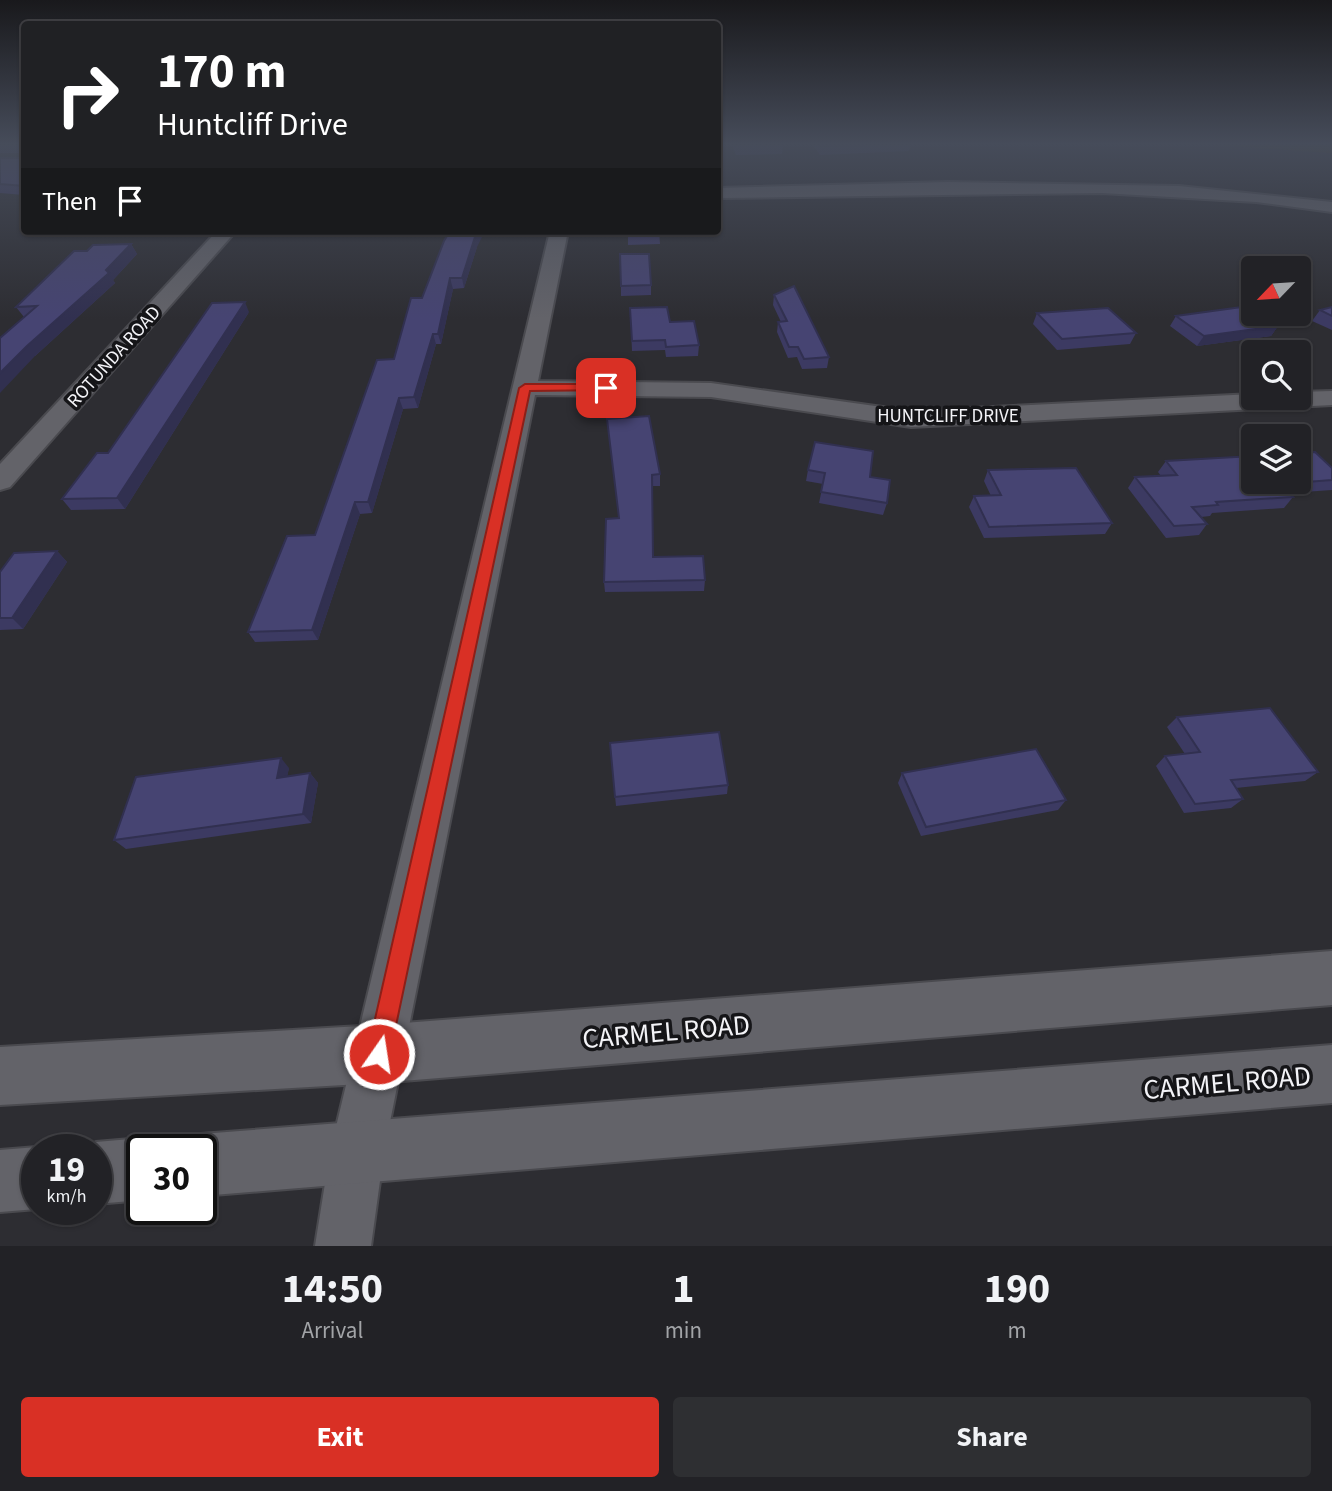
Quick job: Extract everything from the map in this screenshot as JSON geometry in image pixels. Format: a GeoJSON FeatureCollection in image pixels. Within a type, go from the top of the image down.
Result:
{"type":"FeatureCollection","features":[{"type":"Feature","properties":{"kind":"main road","name":"CARMEL ROAD"},"geometry":{"type":"LineString","coordinates":[[0,1076],[379,1054],[1332,978]]}},
{"type":"Feature","properties":{"kind":"main road","name":"CARMEL ROAD"},"geometry":{"type":"LineString","coordinates":[[217,1164],[1332,1074]]}},
{"type":"Feature","properties":{"kind":"main road"},"geometry":{"type":"LineString","coordinates":[[0,1181],[21,1179]]}},
{"type":"Feature","properties":{"kind":"street"},"geometry":{"type":"LineString","coordinates":[[1303,203],[1332,207]]}},
{"type":"Feature","properties":{"kind":"street","name":"ROTUNDA ROAD"},"geometry":{"type":"LineString","coordinates":[[0,481],[223,235]]}},
{"type":"Feature","properties":{"kind":"street"},"geometry":{"type":"LineString","coordinates":[[344,1246],[357,1152],[558,235]]}},
{"type":"Feature","properties":{"kind":"street","name":"HUNTCLIFF DRIVE"},"geometry":{"type":"LineString","coordinates":[[525,388],[711,390],[867,415],[911,419],[1332,398]]}},
{"type":"Feature","properties":{"kind":"building"},"geometry":{"type":"Polygon","coordinates":[[[448,235],[476,235],[462,278],[450,278],[438,334],[433,334],[414,397],[399,398],[368,502],[355,502],[312,630],[248,632],[287,536],[315,535],[377,360],[394,359],[411,298],[422,298],[448,235]]]}},
{"type":"Feature","properties":{"kind":"building"},"geometry":{"type":"Polygon","coordinates":[[[131,244],[106,270],[109,273],[0,373],[0,338],[37,306],[16,307],[74,251],[87,251],[93,245],[131,244]]]}},
{"type":"Feature","properties":{"kind":"building"},"geometry":{"type":"Polygon","coordinates":[[[620,254],[649,254],[651,285],[621,286],[620,254]]]}},
{"type":"Feature","properties":{"kind":"building"},"geometry":{"type":"Polygon","coordinates":[[[794,286],[829,357],[804,359],[798,347],[789,347],[778,322],[787,321],[774,295],[794,286]]]}},
{"type":"Feature","properties":{"kind":"building"},"geometry":{"type":"Polygon","coordinates":[[[245,302],[117,498],[62,499],[97,453],[108,453],[212,303],[245,302]]]}},
{"type":"Feature","properties":{"kind":"building"},"geometry":{"type":"Polygon","coordinates":[[[667,307],[670,322],[694,321],[699,345],[666,347],[665,340],[632,341],[630,308],[667,307]]]}},
{"type":"Feature","properties":{"kind":"building"},"geometry":{"type":"Polygon","coordinates":[[[1241,307],[1241,326],[1278,326],[1204,336],[1176,316],[1241,307]]]}},
{"type":"Feature","properties":{"kind":"building"},"geometry":{"type":"Polygon","coordinates":[[[1332,307],[1332,316],[1320,310],[1332,307]]]}},
{"type":"Feature","properties":{"kind":"building"},"geometry":{"type":"Polygon","coordinates":[[[1108,308],[1136,333],[1062,339],[1037,313],[1108,308]]]}},
{"type":"Feature","properties":{"kind":"building"},"geometry":{"type":"Polygon","coordinates":[[[649,416],[660,474],[652,475],[653,557],[703,556],[705,580],[604,582],[606,519],[619,518],[607,419],[649,416]]]}},
{"type":"Feature","properties":{"kind":"building"},"geometry":{"type":"Polygon","coordinates":[[[815,442],[873,451],[870,477],[890,480],[887,503],[821,492],[825,473],[808,470],[815,442]]]}},
{"type":"Feature","properties":{"kind":"building"},"geometry":{"type":"Polygon","coordinates":[[[1311,452],[1315,452],[1332,468],[1332,480],[1311,482],[1311,452]]]}},
{"type":"Feature","properties":{"kind":"building"},"geometry":{"type":"Polygon","coordinates":[[[1241,457],[1241,494],[1290,494],[1293,497],[1216,502],[1218,505],[1192,507],[1207,524],[1174,526],[1135,477],[1177,475],[1166,461],[1241,457]]]}},
{"type":"Feature","properties":{"kind":"building"},"geometry":{"type":"Polygon","coordinates":[[[1076,468],[1112,523],[989,527],[974,496],[1001,495],[988,470],[1076,468]]]}},
{"type":"Feature","properties":{"kind":"building"},"geometry":{"type":"Polygon","coordinates":[[[57,551],[12,618],[0,618],[0,572],[14,553],[57,551]]]}},
{"type":"Feature","properties":{"kind":"building"},"geometry":{"type":"Polygon","coordinates":[[[1270,708],[1318,772],[1231,780],[1243,799],[1195,804],[1165,756],[1200,752],[1177,717],[1270,708]]]}},
{"type":"Feature","properties":{"kind":"building"},"geometry":{"type":"Polygon","coordinates":[[[719,732],[728,785],[615,797],[610,743],[719,732]]]}},
{"type":"Feature","properties":{"kind":"building"},"geometry":{"type":"Polygon","coordinates":[[[1036,749],[1066,800],[926,827],[902,773],[1036,749]]]}},
{"type":"Feature","properties":{"kind":"building"},"geometry":{"type":"Polygon","coordinates":[[[281,758],[277,778],[310,773],[303,814],[114,840],[136,777],[281,758]]]}},
{"type":"Feature","properties":{"kind":"route"},"geometry":{"type":"LineString","coordinates":[[379,1054],[525,388],[606,388]]}}]}
